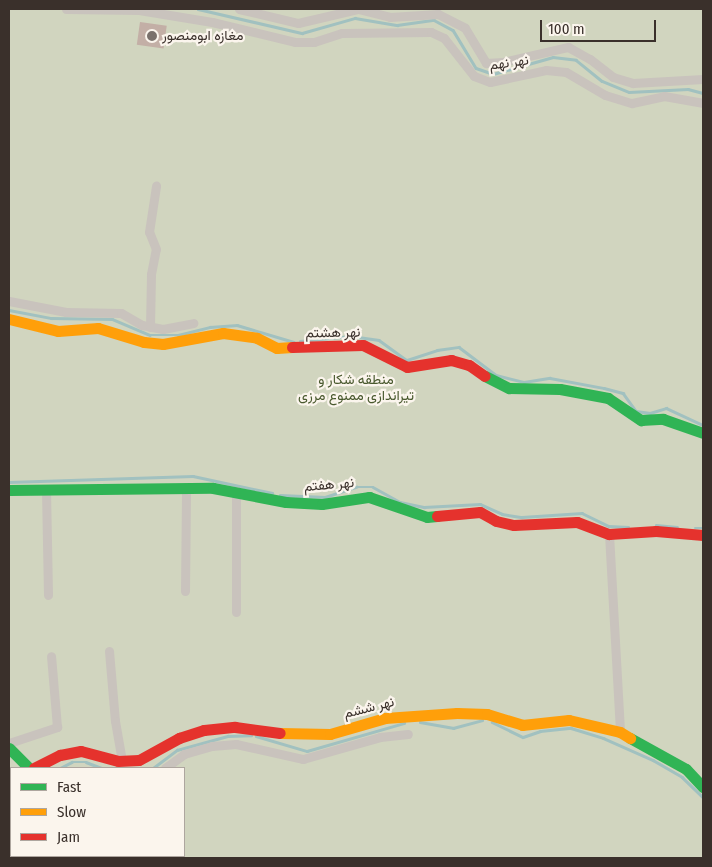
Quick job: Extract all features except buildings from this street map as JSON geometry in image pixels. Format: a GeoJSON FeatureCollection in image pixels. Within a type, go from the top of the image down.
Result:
{"type":"FeatureCollection","features":[{"type":"Feature","properties":{"kind":"street","name":"نهر نهم"},"geometry":{"type":"LineString","coordinates":[[66,9],[139,10],[212,22],[295,42],[314,42],[342,33],[431,32],[444,38],[474,76],[490,82],[546,70],[566,72],[605,95],[632,103],[664,96],[703,103]]}},
{"type":"Feature","properties":{"kind":"street"},"geometry":{"type":"LineString","coordinates":[[239,9],[298,23],[358,9],[390,17],[438,14],[465,28],[486,63],[503,62],[568,46],[590,58],[613,78],[633,83],[703,79]]}},
{"type":"Feature","properties":{"kind":"street"},"geometry":{"type":"LineString","coordinates":[[150,327],[151,274],[156,249],[150,232],[156,186]]}},
{"type":"Feature","properties":{"kind":"street"},"geometry":{"type":"LineString","coordinates":[[9,301],[66,312],[121,313],[150,327],[163,329],[193,323]]}},
{"type":"Feature","properties":{"kind":"street","name":"نهر هشتم"},"geometry":{"type":"LineString","coordinates":[[9,319],[58,331],[98,328],[144,342],[163,344],[223,333],[257,338],[277,348],[363,345],[407,367],[451,360],[468,365],[492,381],[510,388],[560,389],[608,398],[641,420],[662,419],[703,432]]}},
{"type":"Feature","properties":{"kind":"street"},"geometry":{"type":"LineString","coordinates":[[185,591],[186,487]]}},
{"type":"Feature","properties":{"kind":"street","name":"نهر هفتم"},"geometry":{"type":"LineString","coordinates":[[9,490],[186,487],[236,492],[286,502],[322,504],[369,497],[427,517],[480,512],[496,521],[514,525],[577,522],[609,534],[656,531],[703,535]]}},
{"type":"Feature","properties":{"kind":"street"},"geometry":{"type":"LineString","coordinates":[[46,490],[48,595]]}},
{"type":"Feature","properties":{"kind":"street"},"geometry":{"type":"LineString","coordinates":[[236,492],[236,612]]}},
{"type":"Feature","properties":{"kind":"street"},"geometry":{"type":"LineString","coordinates":[[609,534],[620,732]]}},
{"type":"Feature","properties":{"kind":"street"},"geometry":{"type":"LineString","coordinates":[[109,651],[115,721],[122,761]]}},
{"type":"Feature","properties":{"kind":"street"},"geometry":{"type":"LineString","coordinates":[[9,743],[57,727],[51,656]]}},
{"type":"Feature","properties":{"kind":"street","name":"نهر ششم"},"geometry":{"type":"LineString","coordinates":[[36,767],[60,755],[81,751],[122,761],[139,760],[179,738],[204,730],[235,727],[299,736],[330,734],[385,718],[418,713],[487,714],[522,725],[569,720],[620,732],[686,769],[703,786]]}},
{"type":"Feature","properties":{"kind":"street"},"geometry":{"type":"LineString","coordinates":[[166,767],[184,754],[212,746],[236,744],[303,759],[380,738],[408,734]]}},
{"type":"Feature","properties":{"kind":"street"},"geometry":{"type":"LineString","coordinates":[[9,748],[28,767]]}},
{"type":"Feature","properties":{"kind":"green space","name":"منطقه شکار و تیراندازی ممنوع مرزی"},"geometry":{"type":"Polygon","coordinates":[[[9,9],[703,9],[703,858],[9,858],[9,9]]]}},
{"type":"Feature","properties":{"kind":"waterway"},"geometry":{"type":"LineString","coordinates":[[198,9],[302,33],[355,18],[397,25],[434,20],[453,30],[476,68],[493,74],[553,57],[576,60],[602,81],[629,92],[688,89],[703,93]]}},
{"type":"Feature","properties":{"kind":"waterway"},"geometry":{"type":"LineString","coordinates":[[9,310],[51,318],[112,319],[150,335],[178,335],[210,327],[237,325],[294,342]]}},
{"type":"Feature","properties":{"kind":"waterway"},"geometry":{"type":"LineString","coordinates":[[300,341],[351,336],[379,340],[407,360],[437,350],[459,347],[496,375],[524,382],[550,378],[604,388],[623,393],[636,411],[650,413],[666,408],[703,425]]}},
{"type":"Feature","properties":{"kind":"waterway"},"geometry":{"type":"LineString","coordinates":[[9,482],[193,476],[272,493]]}},
{"type":"Feature","properties":{"kind":"waterway"},"geometry":{"type":"LineString","coordinates":[[280,495],[325,497],[356,487],[373,487],[400,502],[424,507],[480,504],[502,514],[522,517],[582,513],[609,526],[628,527]]}},
{"type":"Feature","properties":{"kind":"waterway"},"geometry":{"type":"LineString","coordinates":[[656,525],[677,527]]}},
{"type":"Feature","properties":{"kind":"waterway"},"geometry":{"type":"LineString","coordinates":[[695,528],[703,528]]}},
{"type":"Feature","properties":{"kind":"waterway"},"geometry":{"type":"LineString","coordinates":[[420,722],[453,728],[482,720]]}},
{"type":"Feature","properties":{"kind":"waterway"},"geometry":{"type":"LineString","coordinates":[[492,722],[523,737],[540,731],[571,728],[603,738],[653,760],[682,777],[703,797]]}},
{"type":"Feature","properties":{"kind":"waterway"},"geometry":{"type":"LineString","coordinates":[[256,736],[307,751],[404,723]]}},
{"type":"Feature","properties":{"kind":"waterway"},"geometry":{"type":"LineString","coordinates":[[154,767],[177,750],[228,736],[251,735]]}},
{"type":"Feature","properties":{"kind":"waterway"},"geometry":{"type":"LineString","coordinates":[[62,767],[72,762],[86,762],[99,767]]}},
{"type":"Feature","properties":{"kind":"traffic: fast"},"geometry":{"type":"LineString","coordinates":[[485,376],[509,388],[560,389],[608,398],[641,420],[663,419],[703,433]]}},
{"type":"Feature","properties":{"kind":"traffic: fast"},"geometry":{"type":"LineString","coordinates":[[9,490],[213,488],[286,502],[322,504],[369,497],[427,517],[437,516]]}},
{"type":"Feature","properties":{"kind":"traffic: fast"},"geometry":{"type":"LineString","coordinates":[[630,738],[686,769],[703,787]]}},
{"type":"Feature","properties":{"kind":"traffic: fast"},"geometry":{"type":"LineString","coordinates":[[9,748],[28,767]]}},
{"type":"Feature","properties":{"kind":"traffic: slow"},"geometry":{"type":"LineString","coordinates":[[9,319],[58,331],[98,328],[144,342],[163,344],[223,333],[257,338],[277,348],[292,347]]}},
{"type":"Feature","properties":{"kind":"traffic: slow"},"geometry":{"type":"LineString","coordinates":[[280,733],[330,734],[385,718],[457,713],[487,714],[522,725],[569,720],[620,732],[630,738]]}},
{"type":"Feature","properties":{"kind":"traffic: jam"},"geometry":{"type":"LineString","coordinates":[[292,347],[363,345],[407,367],[451,360],[469,365],[485,376]]}},
{"type":"Feature","properties":{"kind":"traffic: jam"},"geometry":{"type":"LineString","coordinates":[[437,516],[480,512],[496,521],[514,525],[577,522],[609,534],[656,531],[703,535]]}},
{"type":"Feature","properties":{"kind":"traffic: jam"},"geometry":{"type":"LineString","coordinates":[[36,767],[60,755],[81,751],[118,761],[139,760],[179,738],[204,730],[235,727],[280,733]]}},
{"type":"Feature","properties":{"kind":"place","name":"مغازه ابومنصور"},"geometry":{"type":"Point","coordinates":[152,36]}}]}
